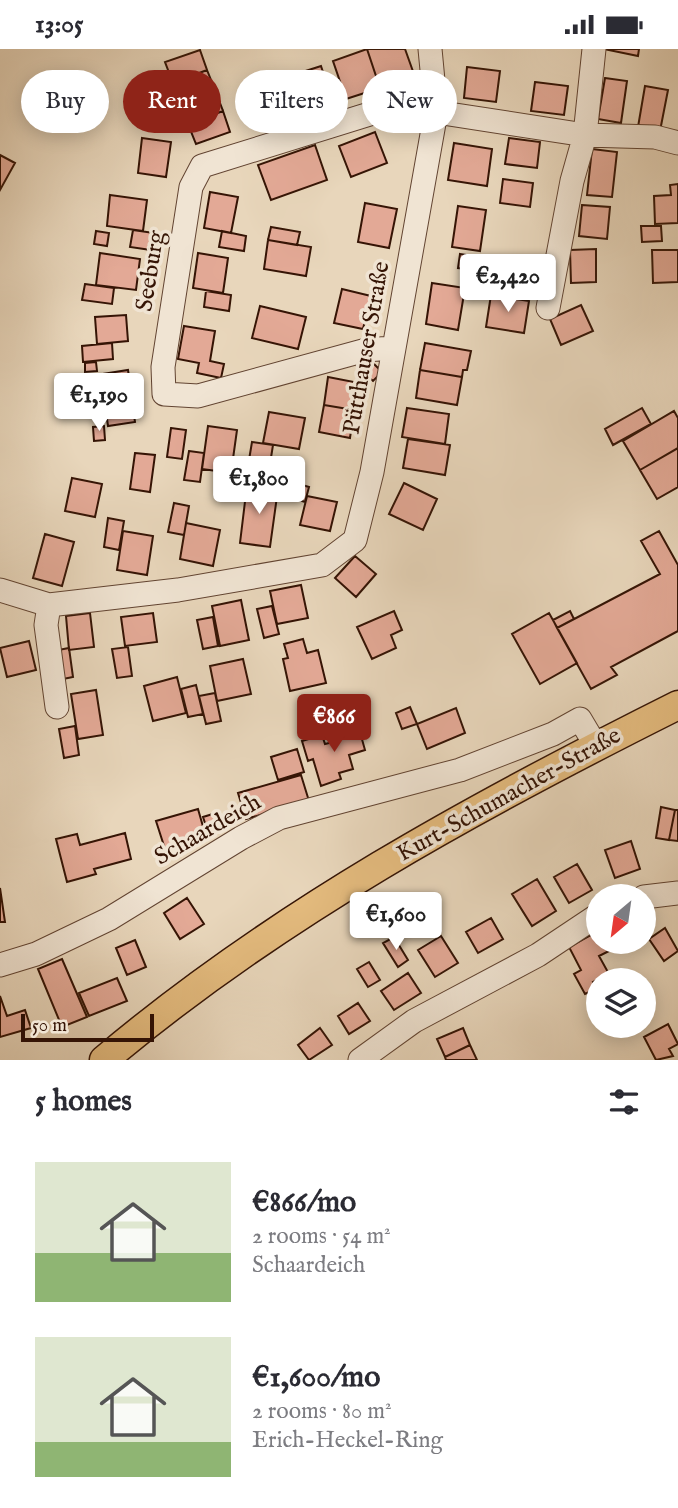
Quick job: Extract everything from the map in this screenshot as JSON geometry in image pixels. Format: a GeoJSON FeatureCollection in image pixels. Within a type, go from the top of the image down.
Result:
{"type":"FeatureCollection","features":[{"type":"Feature","properties":{"kind":"main road","name":"Kurt-Schumacher-Straße"},"geometry":{"type":"LineString","coordinates":[[104,1060],[176,1000],[287,924],[440,829],[678,705]]}},
{"type":"Feature","properties":{"kind":"street","name":"Pütthauser Straße"},"geometry":{"type":"LineString","coordinates":[[430,49],[432,70]]}},
{"type":"Feature","properties":{"kind":"street"},"geometry":{"type":"LineString","coordinates":[[548,307],[572,181],[585,135],[594,49]]}},
{"type":"Feature","properties":{"kind":"street"},"geometry":{"type":"LineString","coordinates":[[457,108],[585,135],[655,137],[678,143]]}},
{"type":"Feature","properties":{"kind":"street","name":"Seeburg"},"geometry":{"type":"LineString","coordinates":[[362,123],[202,166],[191,187],[188,201],[163,367],[164,394],[198,396],[366,350],[392,348]]}},
{"type":"Feature","properties":{"kind":"street","name":"Pütthauser Straße"},"geometry":{"type":"LineString","coordinates":[[0,590],[49,605],[178,590],[322,565],[355,540],[372,472],[430,133]]}},
{"type":"Feature","properties":{"kind":"street"},"geometry":{"type":"LineString","coordinates":[[49,605],[46,625],[57,707]]}},
{"type":"Feature","properties":{"kind":"street","name":"Schaardeich"},"geometry":{"type":"LineString","coordinates":[[0,965],[36,954],[109,919],[241,838],[279,818],[460,771],[553,734],[580,719],[596,746]]}},
{"type":"Feature","properties":{"kind":"street"},"geometry":{"type":"LineString","coordinates":[[656,896],[678,893]]}},
{"type":"Feature","properties":{"kind":"street"},"geometry":{"type":"LineString","coordinates":[[360,1060],[414,1021],[538,954],[586,923]]}},
{"type":"Feature","properties":{"kind":"building"},"geometry":{"type":"Polygon","coordinates":[[[367,49],[374,70],[362,70],[362,94],[348,98],[348,70],[336,70],[333,61],[367,49]]]}},
{"type":"Feature","properties":{"kind":"building"},"geometry":{"type":"Polygon","coordinates":[[[367,49],[405,49],[412,70],[374,70],[367,49]]]}},
{"type":"Feature","properties":{"kind":"building"},"geometry":{"type":"Polygon","coordinates":[[[604,49],[639,49],[638,56],[604,49]]]}},
{"type":"Feature","properties":{"kind":"building"},"geometry":{"type":"Polygon","coordinates":[[[200,50],[207,70],[168,70],[165,62],[200,50]]]}},
{"type":"Feature","properties":{"kind":"building"},"geometry":{"type":"Polygon","coordinates":[[[467,67],[500,71],[496,102],[464,98],[467,67]]]}},
{"type":"Feature","properties":{"kind":"building"},"geometry":{"type":"Polygon","coordinates":[[[605,78],[627,81],[621,123],[598,119],[605,78]]]}},
{"type":"Feature","properties":{"kind":"building"},"geometry":{"type":"Polygon","coordinates":[[[535,82],[568,86],[564,115],[531,111],[535,82]]]}},
{"type":"Feature","properties":{"kind":"building"},"geometry":{"type":"Polygon","coordinates":[[[645,86],[668,90],[660,131],[638,127],[645,86]]]}},
{"type":"Feature","properties":{"kind":"building"},"geometry":{"type":"Polygon","coordinates":[[[223,111],[230,132],[196,144],[192,133],[221,133],[223,111]]]}},
{"type":"Feature","properties":{"kind":"building"},"geometry":{"type":"Polygon","coordinates":[[[375,133],[387,163],[351,177],[339,146],[375,133]]]}},
{"type":"Feature","properties":{"kind":"building"},"geometry":{"type":"Polygon","coordinates":[[[142,138],[171,142],[166,177],[138,173],[142,138]]]}},
{"type":"Feature","properties":{"kind":"building"},"geometry":{"type":"Polygon","coordinates":[[[509,138],[540,142],[537,168],[505,164],[509,138]]]}},
{"type":"Feature","properties":{"kind":"building"},"geometry":{"type":"Polygon","coordinates":[[[454,143],[492,149],[487,186],[448,180],[454,143]]]}},
{"type":"Feature","properties":{"kind":"building"},"geometry":{"type":"Polygon","coordinates":[[[315,145],[327,180],[271,200],[258,165],[315,145]]]}},
{"type":"Feature","properties":{"kind":"building"},"geometry":{"type":"Polygon","coordinates":[[[592,149],[617,152],[612,197],[587,195],[592,149]]]}},
{"type":"Feature","properties":{"kind":"building"},"geometry":{"type":"Polygon","coordinates":[[[0,155],[15,163],[0,190],[0,155]]]}},
{"type":"Feature","properties":{"kind":"building"},"geometry":{"type":"Polygon","coordinates":[[[503,179],[533,183],[530,207],[500,203],[503,179]]]}},
{"type":"Feature","properties":{"kind":"building"},"geometry":{"type":"Polygon","coordinates":[[[678,184],[678,223],[655,224],[654,196],[671,195],[670,185],[678,184]]]}},
{"type":"Feature","properties":{"kind":"building"},"geometry":{"type":"Polygon","coordinates":[[[210,192],[238,197],[231,233],[204,228],[210,192]]]}},
{"type":"Feature","properties":{"kind":"building"},"geometry":{"type":"Polygon","coordinates":[[[110,195],[147,200],[143,231],[107,226],[110,195]]]}},
{"type":"Feature","properties":{"kind":"building"},"geometry":{"type":"Polygon","coordinates":[[[365,203],[397,209],[389,248],[358,242],[365,203]]]}},
{"type":"Feature","properties":{"kind":"building"},"geometry":{"type":"Polygon","coordinates":[[[582,205],[610,207],[607,239],[579,236],[582,205]]]}},
{"type":"Feature","properties":{"kind":"building"},"geometry":{"type":"Polygon","coordinates":[[[458,206],[486,210],[480,251],[452,247],[458,206]]]}},
{"type":"Feature","properties":{"kind":"building"},"geometry":{"type":"Polygon","coordinates":[[[641,226],[661,226],[662,241],[642,242],[641,226]]]}},
{"type":"Feature","properties":{"kind":"building"},"geometry":{"type":"Polygon","coordinates":[[[271,227],[300,232],[297,245],[268,240],[271,227]]]}},
{"type":"Feature","properties":{"kind":"building"},"geometry":{"type":"Polygon","coordinates":[[[133,230],[161,234],[158,251],[130,247],[133,230]]]}},
{"type":"Feature","properties":{"kind":"building"},"geometry":{"type":"Polygon","coordinates":[[[96,231],[109,233],[107,246],[94,244],[96,231]]]}},
{"type":"Feature","properties":{"kind":"building"},"geometry":{"type":"Polygon","coordinates":[[[222,231],[246,236],[244,251],[219,247],[222,231]]]}},
{"type":"Feature","properties":{"kind":"building"},"geometry":{"type":"Polygon","coordinates":[[[268,240],[311,247],[306,276],[264,269],[268,240]]]}},
{"type":"Feature","properties":{"kind":"building"},"geometry":{"type":"Polygon","coordinates":[[[596,249],[596,282],[571,283],[570,250],[596,249]]]}},
{"type":"Feature","properties":{"kind":"building"},"geometry":{"type":"Polygon","coordinates":[[[652,250],[678,250],[678,282],[653,283],[652,250]]]}},
{"type":"Feature","properties":{"kind":"building"},"geometry":{"type":"Polygon","coordinates":[[[100,253],[140,259],[136,290],[96,285],[100,253]]]}},
{"type":"Feature","properties":{"kind":"building"},"geometry":{"type":"Polygon","coordinates":[[[198,253],[228,258],[223,293],[193,288],[198,253]]]}},
{"type":"Feature","properties":{"kind":"building"},"geometry":{"type":"Polygon","coordinates":[[[460,254],[479,257],[477,270],[458,268],[460,254]]]}},
{"type":"Feature","properties":{"kind":"building"},"geometry":{"type":"Polygon","coordinates":[[[432,283],[465,288],[458,330],[426,324],[432,283]]]}},
{"type":"Feature","properties":{"kind":"building"},"geometry":{"type":"Polygon","coordinates":[[[85,284],[114,288],[112,304],[82,300],[85,284]]]}},
{"type":"Feature","properties":{"kind":"building"},"geometry":{"type":"Polygon","coordinates":[[[342,289],[371,296],[363,329],[334,323],[342,289]]]}},
{"type":"Feature","properties":{"kind":"building"},"geometry":{"type":"Polygon","coordinates":[[[206,291],[231,295],[229,311],[204,307],[206,291]]]}},
{"type":"Feature","properties":{"kind":"building"},"geometry":{"type":"Polygon","coordinates":[[[491,295],[529,301],[524,333],[486,327],[491,295]]]}},
{"type":"Feature","properties":{"kind":"building"},"geometry":{"type":"Polygon","coordinates":[[[581,305],[593,331],[561,345],[550,319],[581,305]]]}},
{"type":"Feature","properties":{"kind":"building"},"geometry":{"type":"Polygon","coordinates":[[[260,306],[306,317],[298,349],[252,338],[260,306]]]}},
{"type":"Feature","properties":{"kind":"building"},"geometry":{"type":"Polygon","coordinates":[[[126,315],[128,341],[97,344],[95,317],[126,315]]]}},
{"type":"Feature","properties":{"kind":"building"},"geometry":{"type":"Polygon","coordinates":[[[184,326],[215,331],[210,361],[224,364],[221,378],[197,373],[199,363],[178,359],[184,326]]]}},
{"type":"Feature","properties":{"kind":"building"},"geometry":{"type":"Polygon","coordinates":[[[112,343],[113,359],[83,362],[82,346],[112,343]]]}},
{"type":"Feature","properties":{"kind":"building"},"geometry":{"type":"Polygon","coordinates":[[[425,343],[471,351],[467,370],[463,370],[462,377],[420,370],[425,343]]]}},
{"type":"Feature","properties":{"kind":"building"},"geometry":{"type":"Polygon","coordinates":[[[366,357],[374,364],[365,374],[357,366],[366,357]]]}},
{"type":"Feature","properties":{"kind":"building"},"geometry":{"type":"Polygon","coordinates":[[[96,362],[97,371],[85,372],[85,363],[96,362]]]}},
{"type":"Feature","properties":{"kind":"building"},"geometry":{"type":"Polygon","coordinates":[[[374,364],[382,372],[373,381],[365,374],[374,364]]]}},
{"type":"Feature","properties":{"kind":"building"},"geometry":{"type":"Polygon","coordinates":[[[128,370],[131,390],[122,391],[123,402],[132,401],[135,422],[108,426],[105,405],[113,404],[112,393],[104,394],[102,374],[128,370]]]}},
{"type":"Feature","properties":{"kind":"building"},"geometry":{"type":"Polygon","coordinates":[[[420,370],[462,377],[457,405],[416,398],[420,370]]]}},
{"type":"Feature","properties":{"kind":"building"},"geometry":{"type":"Polygon","coordinates":[[[328,377],[359,383],[354,410],[324,405],[328,377]]]}},
{"type":"Feature","properties":{"kind":"building"},"geometry":{"type":"Polygon","coordinates":[[[324,405],[354,410],[350,438],[319,432],[324,405]]]}},
{"type":"Feature","properties":{"kind":"building"},"geometry":{"type":"Polygon","coordinates":[[[407,408],[449,414],[445,444],[402,437],[407,408]]]}},
{"type":"Feature","properties":{"kind":"building"},"geometry":{"type":"Polygon","coordinates":[[[642,408],[651,424],[613,445],[605,429],[642,408]]]}},
{"type":"Feature","properties":{"kind":"building"},"geometry":{"type":"Polygon","coordinates":[[[674,411],[678,418],[678,448],[640,470],[623,441],[674,411]]]}},
{"type":"Feature","properties":{"kind":"building"},"geometry":{"type":"Polygon","coordinates":[[[269,412],[305,418],[299,449],[263,443],[269,412]]]}},
{"type":"Feature","properties":{"kind":"building"},"geometry":{"type":"Polygon","coordinates":[[[104,426],[105,440],[94,441],[93,427],[104,426]]]}},
{"type":"Feature","properties":{"kind":"building"},"geometry":{"type":"Polygon","coordinates":[[[208,426],[237,430],[231,473],[202,469],[208,426]]]}},
{"type":"Feature","properties":{"kind":"building"},"geometry":{"type":"Polygon","coordinates":[[[171,428],[186,430],[182,459],[167,457],[171,428]]]}},
{"type":"Feature","properties":{"kind":"building"},"geometry":{"type":"Polygon","coordinates":[[[408,439],[450,445],[445,475],[403,468],[408,439]]]}},
{"type":"Feature","properties":{"kind":"building"},"geometry":{"type":"Polygon","coordinates":[[[252,442],[273,445],[270,464],[249,460],[252,442]]]}},
{"type":"Feature","properties":{"kind":"building"},"geometry":{"type":"Polygon","coordinates":[[[678,448],[678,487],[657,499],[640,470],[678,448]]]}},
{"type":"Feature","properties":{"kind":"building"},"geometry":{"type":"Polygon","coordinates":[[[189,451],[204,453],[200,482],[184,480],[189,451]]]}},
{"type":"Feature","properties":{"kind":"building"},"geometry":{"type":"Polygon","coordinates":[[[135,453],[155,455],[150,492],[130,489],[135,453]]]}},
{"type":"Feature","properties":{"kind":"building"},"geometry":{"type":"Polygon","coordinates":[[[72,478],[102,484],[95,517],[65,511],[72,478]]]}},
{"type":"Feature","properties":{"kind":"building"},"geometry":{"type":"Polygon","coordinates":[[[404,483],[437,499],[423,530],[389,514],[404,483]]]}},
{"type":"Feature","properties":{"kind":"building"},"geometry":{"type":"Polygon","coordinates":[[[247,485],[278,489],[270,547],[240,543],[247,485]]]}},
{"type":"Feature","properties":{"kind":"building"},"geometry":{"type":"Polygon","coordinates":[[[302,485],[309,487],[305,502],[299,500],[302,485]]]}},
{"type":"Feature","properties":{"kind":"building"},"geometry":{"type":"Polygon","coordinates":[[[307,496],[337,502],[330,531],[300,525],[307,496]]]}},
{"type":"Feature","properties":{"kind":"building"},"geometry":{"type":"Polygon","coordinates":[[[174,503],[189,506],[184,535],[168,532],[174,503]]]}},
{"type":"Feature","properties":{"kind":"building"},"geometry":{"type":"Polygon","coordinates":[[[108,518],[124,521],[119,550],[104,547],[108,518]]]}},
{"type":"Feature","properties":{"kind":"building"},"geometry":{"type":"Polygon","coordinates":[[[186,523],[220,530],[213,566],[180,559],[186,523]]]}},
{"type":"Feature","properties":{"kind":"building"},"geometry":{"type":"Polygon","coordinates":[[[123,531],[153,536],[147,575],[117,570],[123,531]]]}},
{"type":"Feature","properties":{"kind":"building"},"geometry":{"type":"Polygon","coordinates":[[[659,531],[678,565],[678,631],[611,667],[617,675],[591,689],[557,628],[660,574],[641,541],[659,531]]]}},
{"type":"Feature","properties":{"kind":"building"},"geometry":{"type":"Polygon","coordinates":[[[45,534],[74,542],[62,586],[33,578],[45,534]]]}},
{"type":"Feature","properties":{"kind":"building"},"geometry":{"type":"Polygon","coordinates":[[[355,556],[376,574],[356,597],[335,578],[355,556]]]}},
{"type":"Feature","properties":{"kind":"building"},"geometry":{"type":"Polygon","coordinates":[[[301,585],[308,618],[277,624],[270,591],[301,585]]]}},
{"type":"Feature","properties":{"kind":"building"},"geometry":{"type":"Polygon","coordinates":[[[241,600],[249,640],[220,646],[212,606],[241,600]]]}},
{"type":"Feature","properties":{"kind":"building"},"geometry":{"type":"Polygon","coordinates":[[[272,606],[279,634],[264,638],[257,609],[272,606]]]}},
{"type":"Feature","properties":{"kind":"building"},"geometry":{"type":"Polygon","coordinates":[[[394,611],[402,630],[391,635],[396,648],[372,659],[357,627],[394,611]]]}},
{"type":"Feature","properties":{"kind":"building"},"geometry":{"type":"Polygon","coordinates":[[[570,611],[574,619],[557,628],[553,620],[570,611]]]}},
{"type":"Feature","properties":{"kind":"building"},"geometry":{"type":"Polygon","coordinates":[[[90,613],[94,647],[69,650],[66,616],[90,613]]]}},
{"type":"Feature","properties":{"kind":"building"},"geometry":{"type":"Polygon","coordinates":[[[153,613],[157,642],[125,646],[121,617],[153,613]]]}},
{"type":"Feature","properties":{"kind":"building"},"geometry":{"type":"Polygon","coordinates":[[[549,613],[577,663],[540,684],[512,634],[549,613]]]}},
{"type":"Feature","properties":{"kind":"building"},"geometry":{"type":"Polygon","coordinates":[[[213,617],[218,646],[203,649],[197,620],[213,617]]]}},
{"type":"Feature","properties":{"kind":"building"},"geometry":{"type":"Polygon","coordinates":[[[303,639],[307,653],[318,650],[326,683],[290,691],[283,659],[288,658],[284,644],[303,639]]]}},
{"type":"Feature","properties":{"kind":"building"},"geometry":{"type":"Polygon","coordinates":[[[29,641],[36,670],[7,677],[0,648],[29,641]]]}},
{"type":"Feature","properties":{"kind":"building"},"geometry":{"type":"Polygon","coordinates":[[[128,647],[132,676],[117,678],[112,649],[128,647]]]}},
{"type":"Feature","properties":{"kind":"building"},"geometry":{"type":"Polygon","coordinates":[[[69,648],[73,677],[58,680],[53,651],[69,648]]]}},
{"type":"Feature","properties":{"kind":"building"},"geometry":{"type":"Polygon","coordinates":[[[243,659],[251,694],[217,701],[210,666],[243,659]]]}},
{"type":"Feature","properties":{"kind":"building"},"geometry":{"type":"Polygon","coordinates":[[[177,677],[186,713],[153,721],[144,686],[177,677]]]}},
{"type":"Feature","properties":{"kind":"building"},"geometry":{"type":"Polygon","coordinates":[[[196,685],[203,714],[188,717],[181,689],[196,685]]]}},
{"type":"Feature","properties":{"kind":"building"},"geometry":{"type":"Polygon","coordinates":[[[96,690],[103,735],[78,739],[71,694],[96,690]]]}},
{"type":"Feature","properties":{"kind":"building"},"geometry":{"type":"Polygon","coordinates":[[[215,693],[221,721],[206,724],[199,696],[215,693]]]}},
{"type":"Feature","properties":{"kind":"building"},"geometry":{"type":"Polygon","coordinates":[[[410,707],[417,724],[402,729],[396,713],[410,707]]]}},
{"type":"Feature","properties":{"kind":"building"},"geometry":{"type":"Polygon","coordinates":[[[456,708],[465,733],[427,749],[417,724],[456,708]]]}},
{"type":"Feature","properties":{"kind":"building"},"geometry":{"type":"Polygon","coordinates":[[[358,725],[365,750],[349,755],[353,769],[339,773],[341,779],[321,786],[313,759],[308,761],[302,741],[322,735],[325,744],[337,741],[335,732],[358,725]]]}},
{"type":"Feature","properties":{"kind":"building"},"geometry":{"type":"Polygon","coordinates":[[[75,726],[79,755],[64,758],[59,729],[75,726]]]}},
{"type":"Feature","properties":{"kind":"building"},"geometry":{"type":"Polygon","coordinates":[[[297,749],[304,772],[278,780],[271,757],[297,749]]]}},
{"type":"Feature","properties":{"kind":"building"},"geometry":{"type":"Polygon","coordinates":[[[301,775],[309,801],[246,819],[238,793],[301,775]]]}},
{"type":"Feature","properties":{"kind":"building"},"geometry":{"type":"Polygon","coordinates":[[[661,807],[675,810],[669,840],[656,838],[661,807]]]}},
{"type":"Feature","properties":{"kind":"building"},"geometry":{"type":"Polygon","coordinates":[[[198,809],[206,837],[165,849],[156,821],[198,809]]]}},
{"type":"Feature","properties":{"kind":"building"},"geometry":{"type":"Polygon","coordinates":[[[675,810],[678,810],[678,841],[669,840],[675,810]]]}},
{"type":"Feature","properties":{"kind":"building"},"geometry":{"type":"Polygon","coordinates":[[[216,813],[222,831],[209,835],[203,817],[216,813]]]}},
{"type":"Feature","properties":{"kind":"building"},"geometry":{"type":"Polygon","coordinates":[[[125,833],[131,859],[94,869],[96,874],[67,882],[56,839],[77,834],[80,845],[125,833]]]}},
{"type":"Feature","properties":{"kind":"building"},"geometry":{"type":"Polygon","coordinates":[[[631,841],[640,869],[615,878],[605,850],[631,841]]]}},
{"type":"Feature","properties":{"kind":"building"},"geometry":{"type":"Polygon","coordinates":[[[577,864],[589,884],[586,884],[586,893],[569,903],[554,877],[577,864]]]}},
{"type":"Feature","properties":{"kind":"building"},"geometry":{"type":"Polygon","coordinates":[[[537,879],[556,911],[532,926],[512,894],[537,879]]]}},
{"type":"Feature","properties":{"kind":"building"},"geometry":{"type":"Polygon","coordinates":[[[0,888],[5,922],[0,922],[0,888]]]}},
{"type":"Feature","properties":{"kind":"building"},"geometry":{"type":"Polygon","coordinates":[[[187,898],[204,924],[180,939],[164,913],[187,898]]]}},
{"type":"Feature","properties":{"kind":"building"},"geometry":{"type":"Polygon","coordinates":[[[491,918],[503,939],[478,953],[466,932],[491,918]]]}},
{"type":"Feature","properties":{"kind":"building"},"geometry":{"type":"Polygon","coordinates":[[[665,928],[678,951],[664,961],[656,949],[656,934],[665,928]]]}},
{"type":"Feature","properties":{"kind":"building"},"geometry":{"type":"Polygon","coordinates":[[[441,936],[458,963],[435,977],[418,950],[441,936]]]}},
{"type":"Feature","properties":{"kind":"building"},"geometry":{"type":"Polygon","coordinates":[[[394,937],[408,960],[398,967],[383,943],[394,937]]]}},
{"type":"Feature","properties":{"kind":"building"},"geometry":{"type":"Polygon","coordinates":[[[586,938],[586,954],[603,954],[599,956],[606,968],[586,968],[585,994],[574,974],[581,970],[569,947],[586,938]]]}},
{"type":"Feature","properties":{"kind":"building"},"geometry":{"type":"Polygon","coordinates":[[[135,940],[146,967],[127,975],[116,948],[135,940]]]}},
{"type":"Feature","properties":{"kind":"building"},"geometry":{"type":"Polygon","coordinates":[[[62,959],[87,1017],[62,1027],[38,969],[62,959]]]}},
{"type":"Feature","properties":{"kind":"building"},"geometry":{"type":"Polygon","coordinates":[[[369,962],[380,980],[368,987],[357,969],[369,962]]]}},
{"type":"Feature","properties":{"kind":"building"},"geometry":{"type":"Polygon","coordinates":[[[408,973],[421,993],[394,1010],[381,991],[408,973]]]}},
{"type":"Feature","properties":{"kind":"building"},"geometry":{"type":"Polygon","coordinates":[[[117,978],[127,1001],[89,1016],[79,993],[117,978]]]}},
{"type":"Feature","properties":{"kind":"building"},"geometry":{"type":"Polygon","coordinates":[[[0,996],[7,1016],[25,1010],[31,1028],[0,1037],[0,996]]]}},
{"type":"Feature","properties":{"kind":"building"},"geometry":{"type":"Polygon","coordinates":[[[358,1003],[370,1021],[349,1034],[338,1016],[358,1003]]]}},
{"type":"Feature","properties":{"kind":"building"},"geometry":{"type":"Polygon","coordinates":[[[668,1024],[678,1044],[669,1049],[673,1056],[656,1060],[645,1038],[656,1038],[656,1030],[668,1024]]]}},
{"type":"Feature","properties":{"kind":"building"},"geometry":{"type":"Polygon","coordinates":[[[320,1028],[332,1045],[309,1060],[298,1045],[320,1028]]]}},
{"type":"Feature","properties":{"kind":"building"},"geometry":{"type":"Polygon","coordinates":[[[463,1028],[470,1045],[445,1057],[437,1039],[463,1028]]]}},
{"type":"Feature","properties":{"kind":"building"},"geometry":{"type":"Polygon","coordinates":[[[470,1045],[477,1060],[446,1060],[445,1057],[470,1045]]]}}]}
